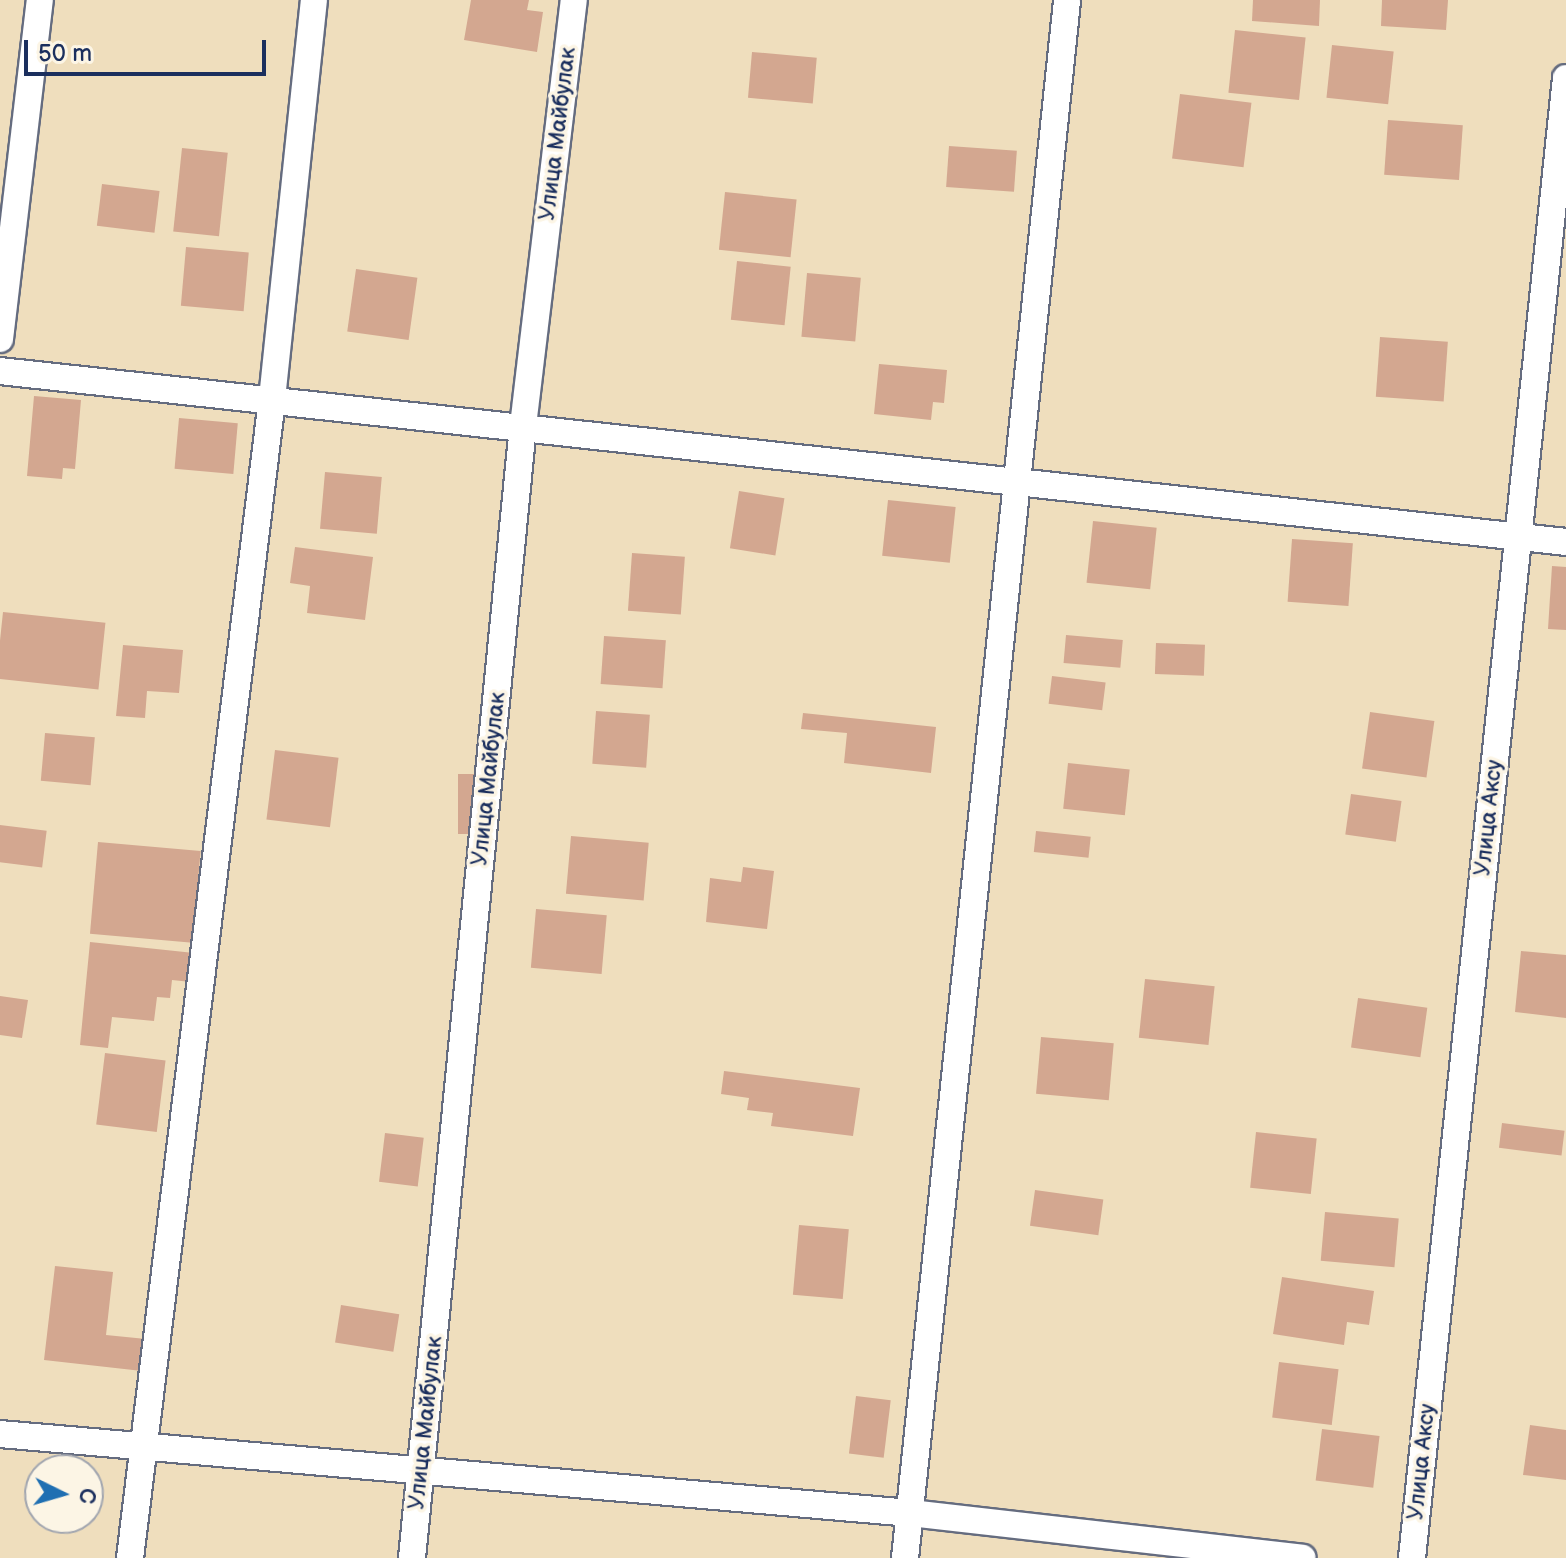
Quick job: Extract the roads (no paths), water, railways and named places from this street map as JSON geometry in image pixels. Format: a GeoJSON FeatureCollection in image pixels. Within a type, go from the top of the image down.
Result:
{"type":"FeatureCollection","features":[{"type":"Feature","properties":{"kind":"street"},"geometry":{"type":"LineString","coordinates":[[0,339],[40,0]]}},
{"type":"Feature","properties":{"kind":"street"},"geometry":{"type":"LineString","coordinates":[[130,1558],[141,1446],[272,399],[314,0]]}},
{"type":"Feature","properties":{"kind":"street","name":"Улица Майбулак"},"geometry":{"type":"LineString","coordinates":[[412,1558],[523,426],[574,0]]}},
{"type":"Feature","properties":{"kind":"street"},"geometry":{"type":"LineString","coordinates":[[905,1558],[1067,0]]}},
{"type":"Feature","properties":{"kind":"street","name":"Улица Аксу"},"geometry":{"type":"LineString","coordinates":[[1412,1558],[1566,78]]}},
{"type":"Feature","properties":{"kind":"street"},"geometry":{"type":"LineString","coordinates":[[0,371],[1566,542]]}},
{"type":"Feature","properties":{"kind":"street"},"geometry":{"type":"LineString","coordinates":[[0,1434],[910,1513],[1302,1558]]}}]}
